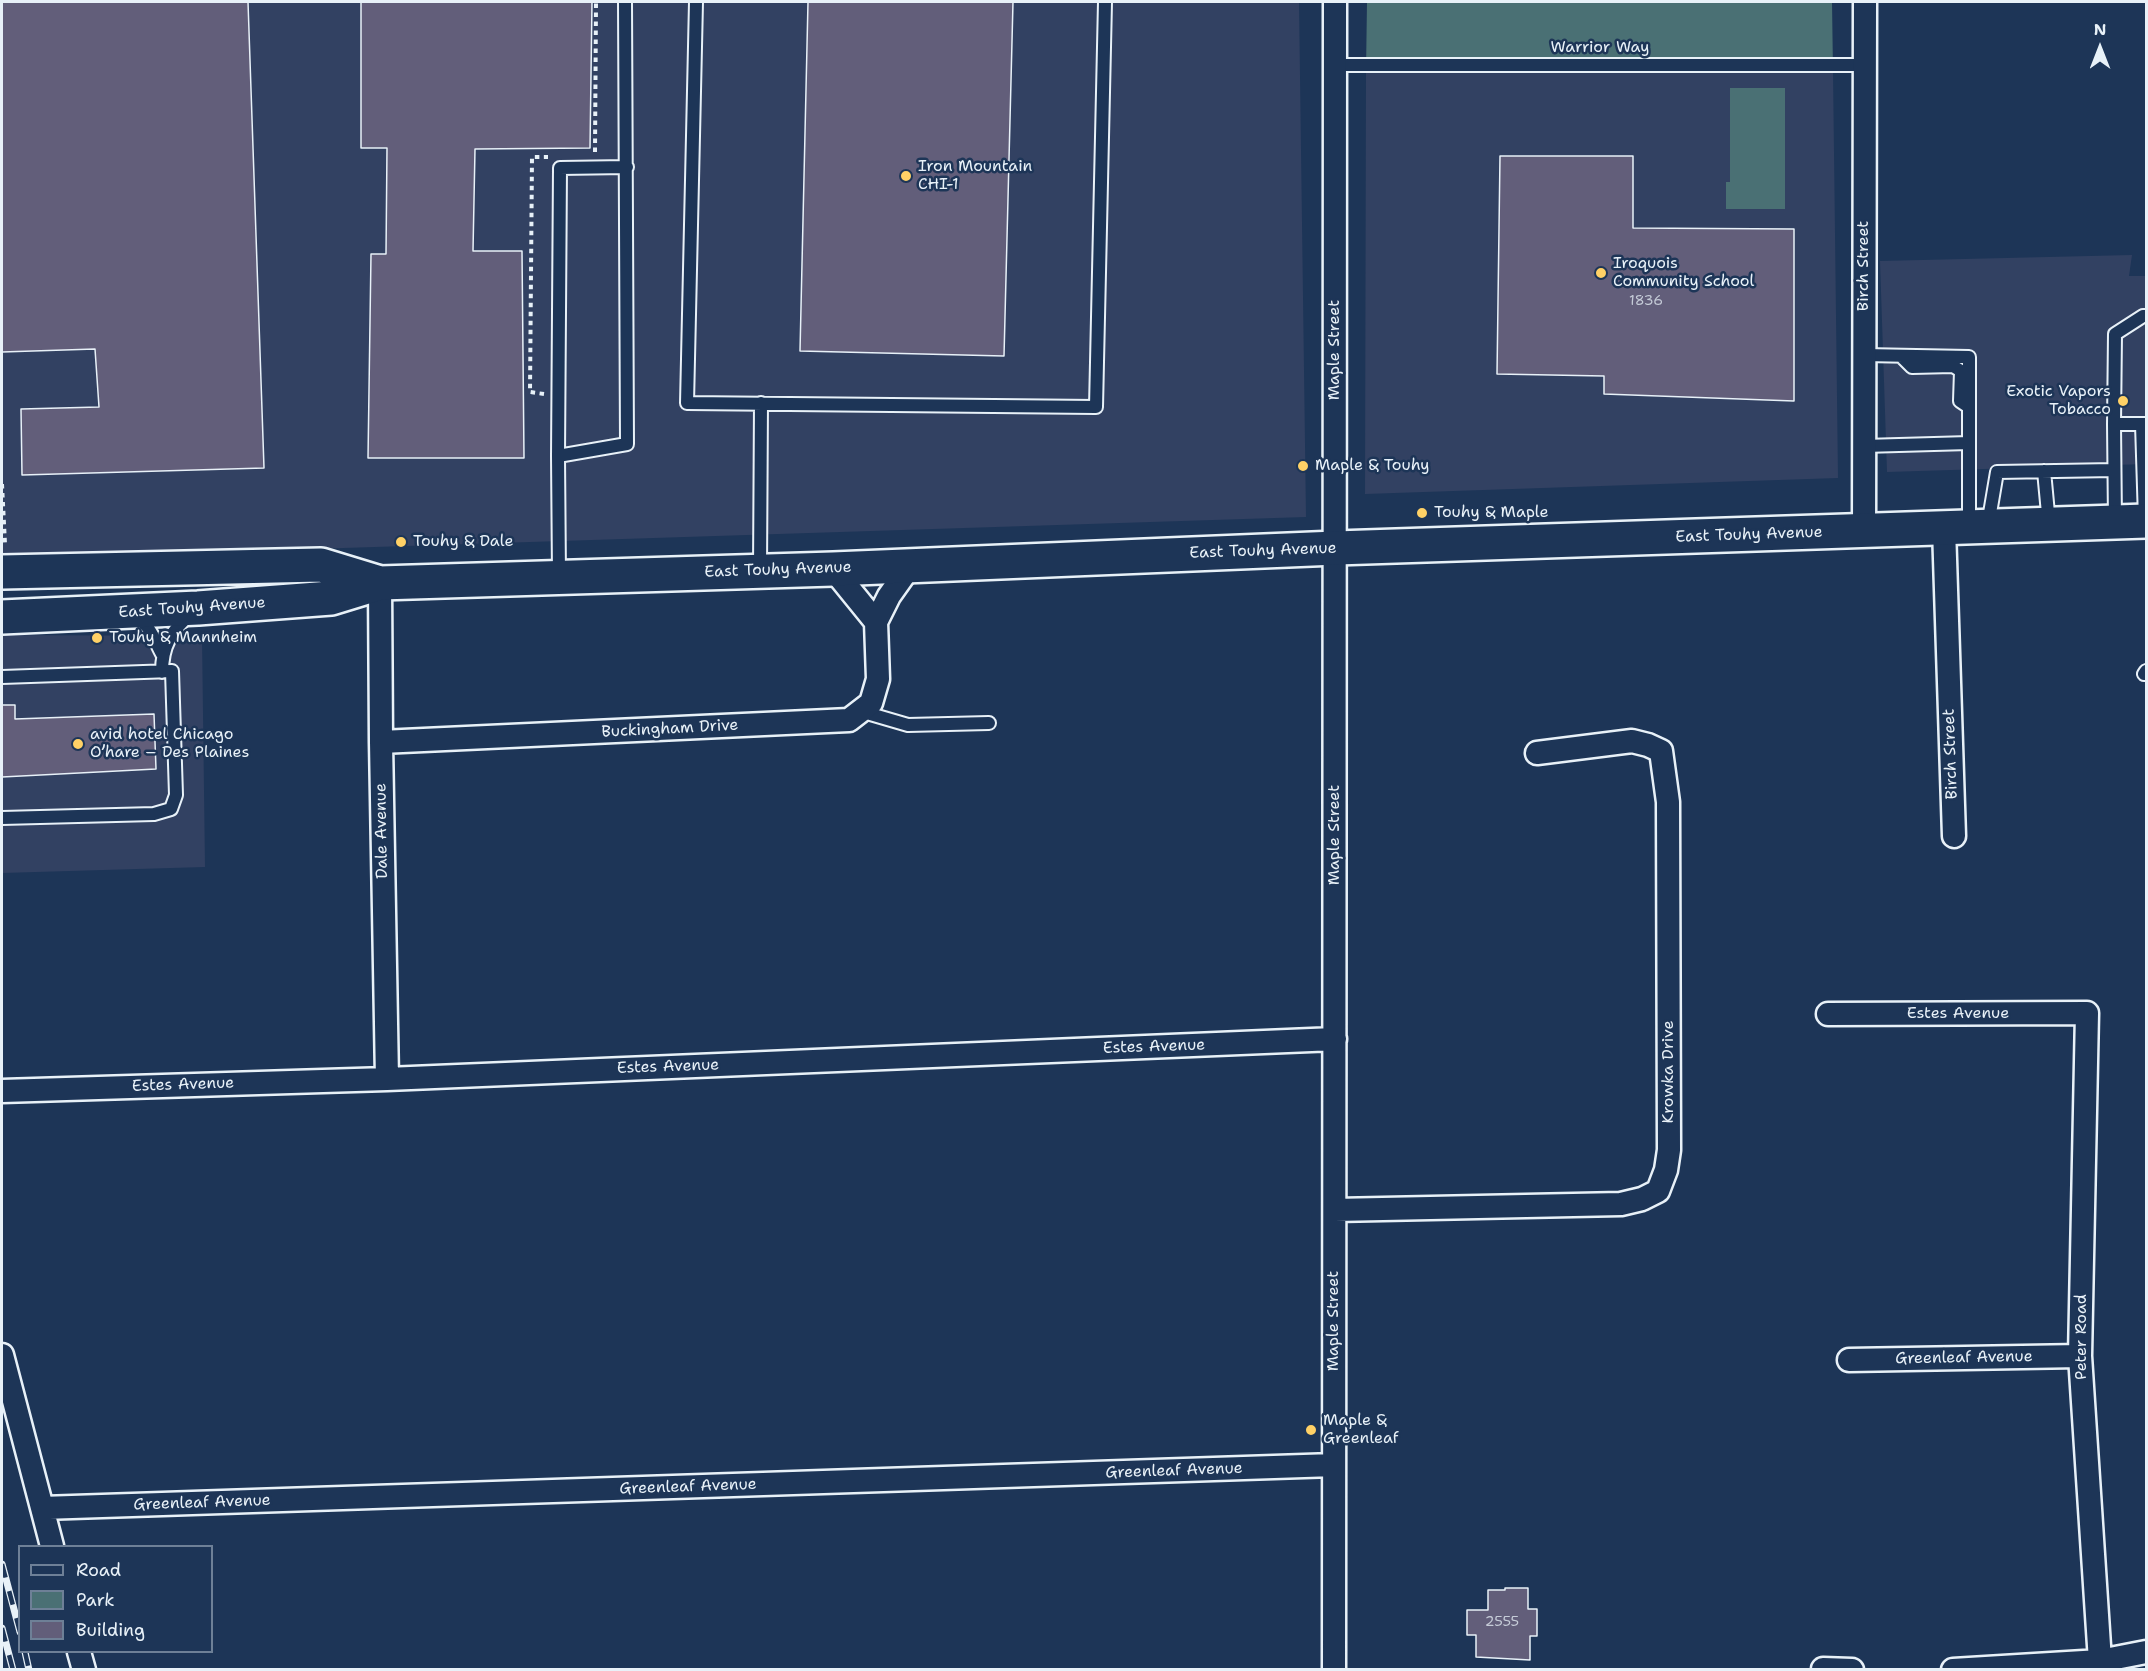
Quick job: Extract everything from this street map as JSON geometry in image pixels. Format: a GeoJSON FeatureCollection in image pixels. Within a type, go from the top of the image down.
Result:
{"type":"FeatureCollection","features":[{"type":"Feature","properties":{"kind":"main road","name":"East Touhy Avenue"},"geometry":{"type":"LineString","coordinates":[[2,617],[198,608],[331,598],[380,583],[2135,522]]}},
{"type":"Feature","properties":{"kind":"main road","name":"East Touhy Avenue"},"geometry":{"type":"LineString","coordinates":[[3,558],[321,565],[380,583]]}},
{"type":"Feature","properties":{"kind":"street","name":"Maple Street"},"geometry":{"type":"LineString","coordinates":[[1334,1670],[1335,2]]}},
{"type":"Feature","properties":{"kind":"street","name":"Birch Street"},"geometry":{"type":"LineString","coordinates":[[1864,531],[1865,2]]}},
{"type":"Feature","properties":{"kind":"street","name":"Birch Street"},"geometry":{"type":"LineString","coordinates":[[1954,836],[1967,527]]}},
{"type":"Feature","properties":{"kind":"street"},"geometry":{"type":"LineString","coordinates":[[860,711],[871,703],[878,679],[876,622],[889,596],[910,565]]}},
{"type":"Feature","properties":{"kind":"street"},"geometry":{"type":"LineString","coordinates":[[833,569],[876,622]]}},
{"type":"Feature","properties":{"kind":"street","name":"Dale Avenue"},"geometry":{"type":"LineString","coordinates":[[380,583],[387,1078]]}},
{"type":"Feature","properties":{"kind":"street","name":"Buckingham Drive"},"geometry":{"type":"LineString","coordinates":[[381,742],[849,720],[860,711]]}},
{"type":"Feature","properties":{"kind":"street","name":"Krowka Drive"},"geometry":{"type":"LineString","coordinates":[[1335,1210],[1621,1204],[1642,1199],[1658,1191],[1666,1170],[1669,1150],[1668,802],[1661,751],[1632,741],[1537,753]]}},
{"type":"Feature","properties":{"kind":"street","name":"Estes Avenue"},"geometry":{"type":"LineString","coordinates":[[1828,1014],[2087,1013]]}},
{"type":"Feature","properties":{"kind":"street","name":"Peter Road"},"geometry":{"type":"LineString","coordinates":[[2087,1013],[2080,1356],[2100,1661]]}},
{"type":"Feature","properties":{"kind":"street","name":"Estes Avenue"},"geometry":{"type":"LineString","coordinates":[[2,1091],[387,1078],[1335,1039]]}},
{"type":"Feature","properties":{"kind":"street"},"geometry":{"type":"LineString","coordinates":[[2,1355],[52,1545]]}},
{"type":"Feature","properties":{"kind":"street","name":"Greenleaf Avenue"},"geometry":{"type":"LineString","coordinates":[[1849,1360],[2080,1356]]}},
{"type":"Feature","properties":{"kind":"street","name":"Greenleaf Avenue"},"geometry":{"type":"LineString","coordinates":[[42,1508],[1334,1465]]}},
{"type":"Feature","properties":{"kind":"street"},"geometry":{"type":"LineString","coordinates":[[1953,1670],[2100,1661],[2146,1652]]}},
{"type":"Feature","properties":{"kind":"street"},"geometry":{"type":"LineString","coordinates":[[79,1653],[84,1670]]}},
{"type":"Feature","properties":{"kind":"street"},"geometry":{"type":"LineString","coordinates":[[1823,1669],[1852,1670]]}},
{"type":"Feature","properties":{"kind":"lane"},"geometry":{"type":"LineString","coordinates":[[558,456],[627,444],[625,2]]}},
{"type":"Feature","properties":{"kind":"lane"},"geometry":{"type":"LineString","coordinates":[[696,2],[687,403],[1096,407],[1105,2]]}},
{"type":"Feature","properties":{"kind":"lane","name":"Warrior Way"},"geometry":{"type":"LineString","coordinates":[[1335,64],[1865,64]]}},
{"type":"Feature","properties":{"kind":"lane"},"geometry":{"type":"LineString","coordinates":[[559,577],[560,168],[627,167]]}},
{"type":"Feature","properties":{"kind":"lane"},"geometry":{"type":"LineString","coordinates":[[2135,522],[2114,470],[2115,334],[2146,316]]}},
{"type":"Feature","properties":{"kind":"lane"},"geometry":{"type":"LineString","coordinates":[[1864,355],[1970,357],[1967,527]]}},
{"type":"Feature","properties":{"kind":"lane"},"geometry":{"type":"LineString","coordinates":[[760,571],[761,404]]}},
{"type":"Feature","properties":{"kind":"lane"},"geometry":{"type":"LineString","coordinates":[[2114,424],[2144,424],[2135,522]]}},
{"type":"Feature","properties":{"kind":"lane"},"geometry":{"type":"LineString","coordinates":[[1864,446],[1969,443]]}},
{"type":"Feature","properties":{"kind":"lane"},"geometry":{"type":"LineString","coordinates":[[1967,527],[1997,471],[2114,470]]}},
{"type":"Feature","properties":{"kind":"lane"},"geometry":{"type":"LineString","coordinates":[[2043,471],[2049,525]]}},
{"type":"Feature","properties":{"kind":"lane"},"geometry":{"type":"LineString","coordinates":[[162,654],[179,624],[198,608]]}},
{"type":"Feature","properties":{"kind":"lane"},"geometry":{"type":"LineString","coordinates":[[125,612],[140,619],[148,628],[162,654],[162,672]]}},
{"type":"Feature","properties":{"kind":"lane"},"geometry":{"type":"LineString","coordinates":[[2,677],[172,671],[176,795],[171,809],[154,814],[2,818]]}},
{"type":"Feature","properties":{"kind":"lane"},"geometry":{"type":"LineString","coordinates":[[860,711],[908,725],[989,723]]}},
{"type":"Feature","properties":{"kind":"path"},"geometry":{"type":"LineString","coordinates":[[2,484],[3,558]]}},
{"type":"Feature","properties":{"kind":"shaded area"},"geometry":{"type":"Polygon","coordinates":[[[2,2],[1299,2],[1306,517],[2,559],[2,2]]]}},
{"type":"Feature","properties":{"kind":"shaded area","name":"Iroquois Community School"},"geometry":{"type":"Polygon","coordinates":[[[1366,71],[1833,71],[1838,478],[1365,494],[1366,71]]]}},
{"type":"Feature","properties":{"kind":"shaded area"},"geometry":{"type":"Polygon","coordinates":[[[2132,255],[2129,276],[2146,276],[2146,464],[1887,472],[1880,261],[2132,255]]]}},
{"type":"Feature","properties":{"kind":"shaded area"},"geometry":{"type":"Polygon","coordinates":[[[2,635],[202,636],[205,867],[2,873],[2,635]]]}},
{"type":"Feature","properties":{"kind":"green space"},"geometry":{"type":"Polygon","coordinates":[[[1367,2],[1832,2],[1833,71],[1366,71],[1367,2]]]}},
{"type":"Feature","properties":{"kind":"green space"},"geometry":{"type":"Polygon","coordinates":[[[1730,88],[1785,88],[1785,209],[1726,209],[1726,182],[1730,182],[1730,88]]]}},
{"type":"Feature","properties":{"kind":"building"},"geometry":{"type":"Polygon","coordinates":[[[2,2],[248,2],[264,468],[22,475],[21,409],[99,407],[95,349],[2,352],[2,2]]]}},
{"type":"Feature","properties":{"kind":"building"},"geometry":{"type":"Polygon","coordinates":[[[361,2],[592,2],[590,148],[475,149],[473,251],[522,251],[524,458],[368,458],[371,254],[386,254],[387,148],[361,148],[361,2]]]}},
{"type":"Feature","properties":{"kind":"building","name":"Iron Mountain CHI-1"},"geometry":{"type":"Polygon","coordinates":[[[808,2],[1013,2],[1004,356],[800,351],[808,2]]]}},
{"type":"Feature","properties":{"kind":"building"},"geometry":{"type":"Polygon","coordinates":[[[1500,156],[1633,156],[1633,228],[1794,229],[1794,401],[1604,394],[1604,376],[1497,374],[1500,156]]]}},
{"type":"Feature","properties":{"kind":"building","name":"avid hotel Chicago O’hare – Des Plaines"},"geometry":{"type":"Polygon","coordinates":[[[2,705],[15,705],[15,719],[154,714],[156,769],[2,777],[2,705]]]}},
{"type":"Feature","properties":{"kind":"building"},"geometry":{"type":"Polygon","coordinates":[[[1505,1588],[1528,1588],[1528,1609],[1537,1609],[1537,1636],[1530,1636],[1530,1660],[1476,1657],[1476,1635],[1467,1635],[1467,1610],[1488,1610],[1488,1590],[1505,1590],[1505,1588]]]}},
{"type":"Feature","properties":{"kind":"railway"},"geometry":{"type":"LineString","coordinates":[[2,1564],[18,1624]]}},
{"type":"Feature","properties":{"kind":"railway"},"geometry":{"type":"LineString","coordinates":[[2,1628],[13,1670]]}},
{"type":"Feature","properties":{"kind":"railway"},"geometry":{"type":"LineString","coordinates":[[25,1653],[29,1670]]}},
{"type":"Feature","properties":{"kind":"place","name":"Iron Mountain CHI-1"},"geometry":{"type":"Point","coordinates":[906,176]}},
{"type":"Feature","properties":{"kind":"place","name":"Iroquois Community School"},"geometry":{"type":"Point","coordinates":[1601,273]}},
{"type":"Feature","properties":{"kind":"place","name":"Exotic Vapors Tobacco"},"geometry":{"type":"Point","coordinates":[2123,401]}},
{"type":"Feature","properties":{"kind":"place","name":"Maple & Touhy"},"geometry":{"type":"Point","coordinates":[1303,466]}},
{"type":"Feature","properties":{"kind":"place","name":"Touhy & Maple"},"geometry":{"type":"Point","coordinates":[1422,513]}},
{"type":"Feature","properties":{"kind":"place","name":"Touhy & Dale"},"geometry":{"type":"Point","coordinates":[401,542]}},
{"type":"Feature","properties":{"kind":"place","name":"Touhy & Mannheim"},"geometry":{"type":"Point","coordinates":[97,638]}},
{"type":"Feature","properties":{"kind":"place","name":"avid hotel Chicago O’hare – Des Plaines"},"geometry":{"type":"Point","coordinates":[78,744]}},
{"type":"Feature","properties":{"kind":"place","name":"Maple & Greenleaf"},"geometry":{"type":"Point","coordinates":[1311,1430]}}]}
